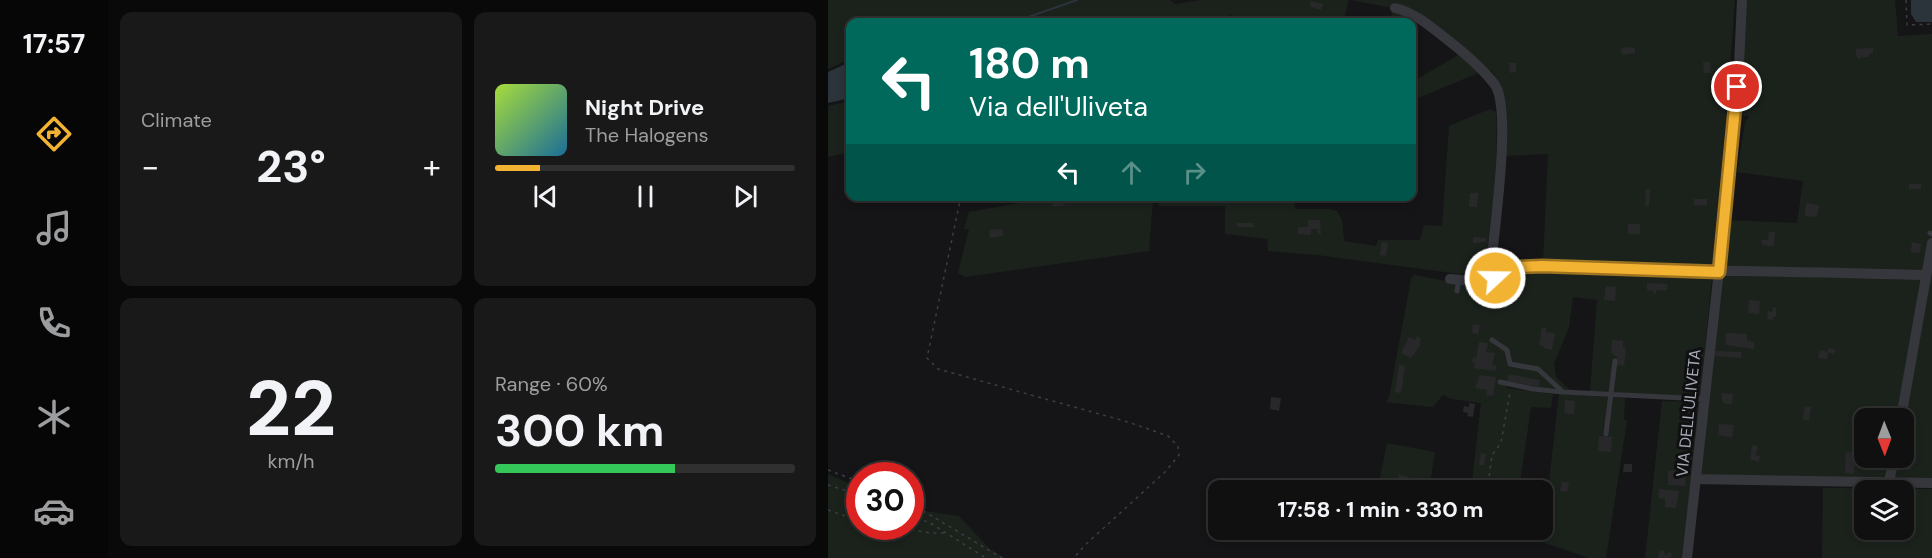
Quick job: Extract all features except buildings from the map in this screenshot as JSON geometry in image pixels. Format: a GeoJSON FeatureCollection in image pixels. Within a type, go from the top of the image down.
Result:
{"type":"FeatureCollection","features":[{"type":"Feature","properties":{"kind":"street","name":"VIA DELL'ULIVETA"},"geometry":{"type":"LineString","coordinates":[[1687,558],[1696,522],[1696,479],[1740,64],[1742,0]]}},
{"type":"Feature","properties":{"kind":"street"},"geometry":{"type":"LineString","coordinates":[[1395,8],[1410,11],[1461,51],[1496,86],[1503,123],[1491,266],[1495,278]]}},
{"type":"Feature","properties":{"kind":"street"},"geometry":{"type":"LineString","coordinates":[[1903,408],[1928,287],[1926,275],[1931,237]]}},
{"type":"Feature","properties":{"kind":"street"},"geometry":{"type":"LineString","coordinates":[[1455,283],[1486,282],[1518,267],[1542,266],[1719,272],[1749,276],[1819,270],[1851,276],[1926,275]]}},
{"type":"Feature","properties":{"kind":"street"},"geometry":{"type":"LineString","coordinates":[[1696,479],[1749,477],[1854,483]]}},
{"type":"Feature","properties":{"kind":"street"},"geometry":{"type":"LineString","coordinates":[[1914,484],[1932,483]]}},
{"type":"Feature","properties":{"kind":"lane"},"geometry":{"type":"LineString","coordinates":[[1492,340],[1507,350],[1510,364],[1538,369],[1563,392]]}},
{"type":"Feature","properties":{"kind":"lane"},"geometry":{"type":"LineString","coordinates":[[1606,434],[1615,361]]}},
{"type":"Feature","properties":{"kind":"lane"},"geometry":{"type":"LineString","coordinates":[[1500,382],[1511,386],[1563,392],[1704,399]]}},
{"type":"Feature","properties":{"kind":"path"},"geometry":{"type":"LineString","coordinates":[[1906,0],[1907,25],[1932,24]]}},
{"type":"Feature","properties":{"kind":"path"},"geometry":{"type":"LineString","coordinates":[[960,201],[927,358],[938,369],[1128,422],[1168,436],[1178,446],[1179,455],[1165,472],[1083,546],[1074,558]]}},
{"type":"Feature","properties":{"kind":"path"},"geometry":{"type":"LineString","coordinates":[[1491,480],[1489,477],[1492,455],[1501,443],[1511,386]]}},
{"type":"Feature","properties":{"kind":"path"},"geometry":{"type":"LineString","coordinates":[[828,470],[846,477]]}},
{"type":"Feature","properties":{"kind":"path"},"geometry":{"type":"LineString","coordinates":[[828,485],[846,491]]}},
{"type":"Feature","properties":{"kind":"path"},"geometry":{"type":"LineString","coordinates":[[828,510],[846,516]]}},
{"type":"Feature","properties":{"kind":"path"},"geometry":{"type":"LineString","coordinates":[[924,511],[1002,558]]}},
{"type":"Feature","properties":{"kind":"path"},"geometry":{"type":"LineString","coordinates":[[924,521],[986,558]]}},
{"type":"Feature","properties":{"kind":"path"},"geometry":{"type":"LineString","coordinates":[[924,532],[947,533]]}},
{"type":"Feature","properties":{"kind":"shaded area"},"geometry":{"type":"Polygon","coordinates":[[[828,0],[1170,0],[1175,4],[1201,0],[1349,0],[1344,18],[1238,18],[1231,15],[1225,18],[846,18],[846,61],[828,69],[828,0]]]}},
{"type":"Feature","properties":{"kind":"shaded area"},"geometry":{"type":"Polygon","coordinates":[[[1351,0],[1735,0],[1712,267],[1543,261],[1548,154],[1504,156],[1499,84],[1491,70],[1416,99],[1416,80],[1462,53],[1416,22],[1416,18],[1391,18],[1393,8],[1351,0]]]}},
{"type":"Feature","properties":{"kind":"shaded area"},"geometry":{"type":"Polygon","coordinates":[[[1745,0],[1895,0],[1898,36],[1932,34],[1932,480],[1697,474],[1722,220],[1797,223],[1803,181],[1737,172],[1745,123],[1749,116],[1738,115],[1745,0]]]}},
{"type":"Feature","properties":{"kind":"shaded area"},"geometry":{"type":"Polygon","coordinates":[[[1911,0],[1932,0],[1932,22],[1916,22],[1911,14],[1911,0]]]}},
{"type":"Feature","properties":{"kind":"shaded area"},"geometry":{"type":"Polygon","coordinates":[[[846,64],[846,99],[828,103],[828,72],[846,64]]]}},
{"type":"Feature","properties":{"kind":"shaded area"},"geometry":{"type":"Polygon","coordinates":[[[846,102],[846,153],[828,157],[828,106],[846,102]]]}},
{"type":"Feature","properties":{"kind":"shaded area"},"geometry":{"type":"Polygon","coordinates":[[[1490,109],[1496,112],[1492,214],[1482,277],[1317,255],[1268,251],[1267,239],[1225,234],[1225,206],[1159,206],[1157,201],[1294,201],[1295,209],[1337,211],[1342,220],[1344,241],[1376,246],[1378,240],[1420,240],[1424,225],[1442,226],[1449,126],[1490,109]]]}},
{"type":"Feature","properties":{"kind":"shaded area"},"geometry":{"type":"Polygon","coordinates":[[[1031,201],[1153,201],[1149,251],[965,277],[958,273],[969,229],[964,229],[969,212],[1031,201]]]}},
{"type":"Feature","properties":{"kind":"shaded area"},"geometry":{"type":"Polygon","coordinates":[[[1518,269],[1708,276],[1712,278],[1700,397],[1590,391],[1597,300],[1573,297],[1569,327],[1554,364],[1556,377],[1570,390],[1507,385],[1507,388],[1553,394],[1551,408],[1531,407],[1520,480],[1472,480],[1481,403],[1452,399],[1443,395],[1433,407],[1386,402],[1389,397],[1411,279],[1414,275],[1468,285],[1518,269]]]}},
{"type":"Feature","properties":{"kind":"shaded area"},"geometry":{"type":"Polygon","coordinates":[[[1559,394],[1625,398],[1624,419],[1627,421],[1606,558],[1589,558],[1542,542],[1542,540],[1553,540],[1553,480],[1549,480],[1559,394]]]}},
{"type":"Feature","properties":{"kind":"shaded area"},"geometry":{"type":"Polygon","coordinates":[[[1662,401],[1698,402],[1700,405],[1682,558],[1645,558],[1662,401]]]}},
{"type":"Feature","properties":{"kind":"shaded area"},"geometry":{"type":"Polygon","coordinates":[[[1387,443],[1435,452],[1431,480],[1380,480],[1387,443]]]}},
{"type":"Feature","properties":{"kind":"shaded area"},"geometry":{"type":"Polygon","coordinates":[[[828,474],[846,482],[846,540],[924,540],[924,511],[959,516],[990,549],[1005,558],[828,558],[828,474]]]}},
{"type":"Feature","properties":{"kind":"shaded area"},"geometry":{"type":"Polygon","coordinates":[[[1823,488],[1854,488],[1854,540],[1914,540],[1914,489],[1932,489],[1932,558],[1822,558],[1823,488]]]}},
{"type":"Feature","properties":{"kind":"waterway"},"geometry":{"type":"LineString","coordinates":[[1025,18],[1077,0]]}},
{"type":"Feature","properties":{"kind":"route"},"geometry":{"type":"LineString","coordinates":[[1495,278],[1518,267],[1542,266],[1719,272],[1737,87]]}}]}
